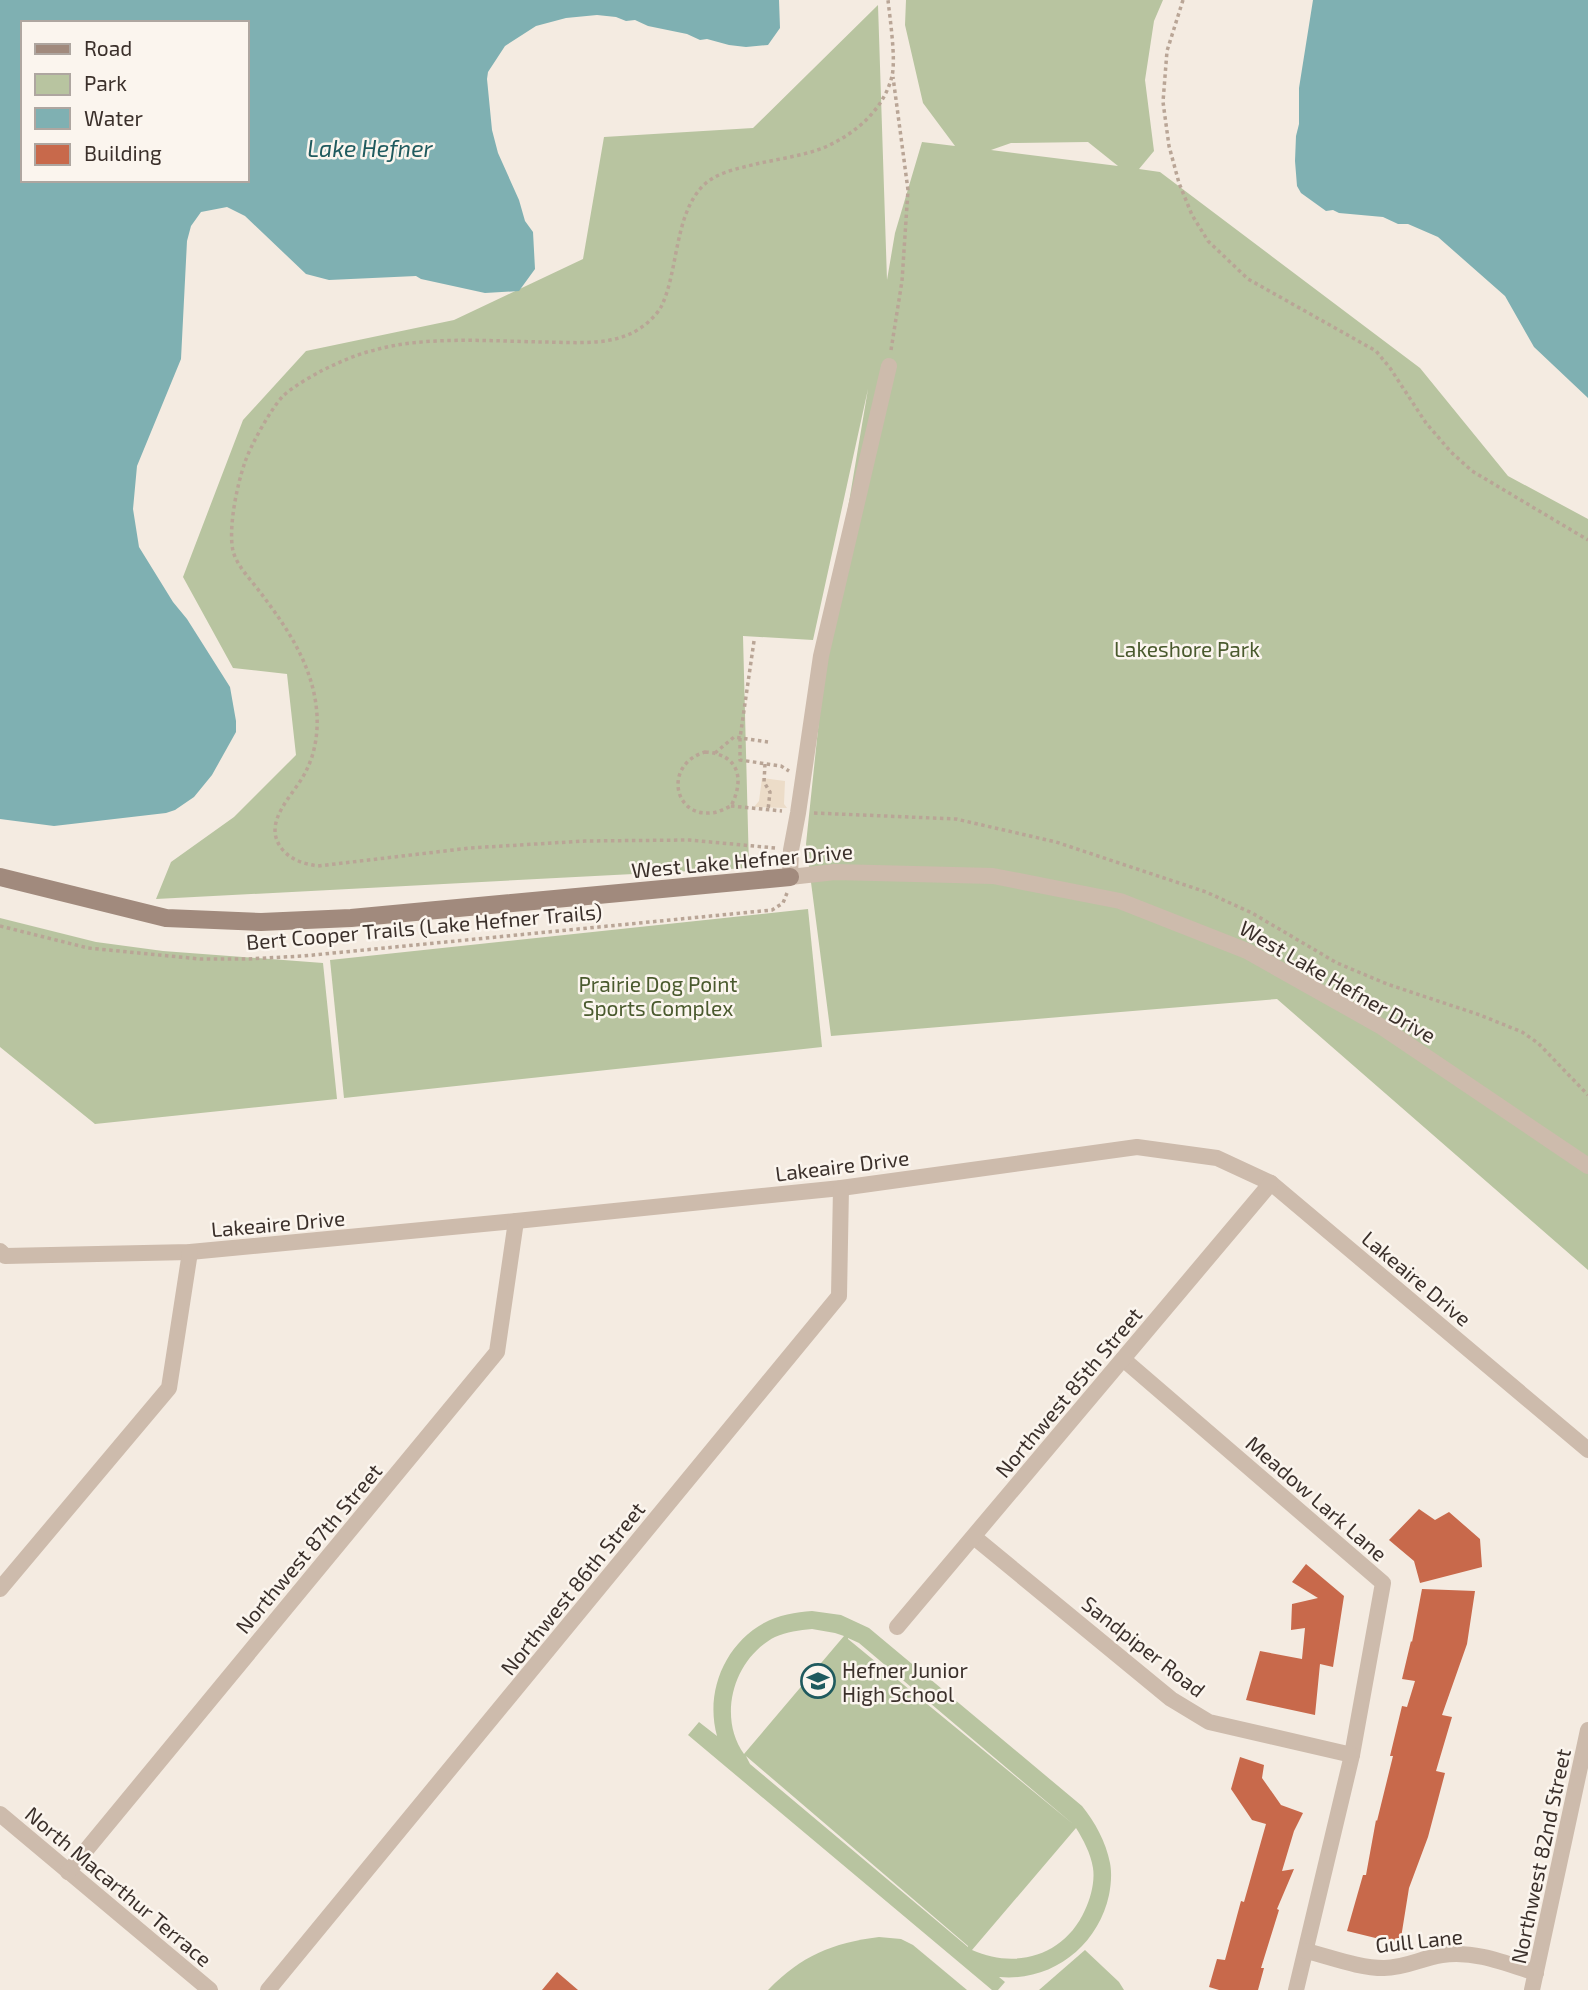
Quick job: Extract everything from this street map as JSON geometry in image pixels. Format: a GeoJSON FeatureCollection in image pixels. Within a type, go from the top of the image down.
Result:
{"type":"FeatureCollection","features":[{"type":"Feature","properties":{"kind":"street"},"geometry":{"type":"LineString","coordinates":[[790,877],[791,850],[821,656],[889,366]]}},
{"type":"Feature","properties":{"kind":"street","name":"West Lake Hefner Drive"},"geometry":{"type":"LineString","coordinates":[[0,877],[166,918],[261,922],[351,918],[835,872],[993,876],[1120,901],[1247,951],[1382,1027],[1588,1166]]}},
{"type":"Feature","properties":{"kind":"street","name":"Lakeaire Drive"},"geometry":{"type":"LineString","coordinates":[[2,1256],[190,1252],[516,1222],[841,1188],[1137,1147],[1217,1158],[1271,1183],[1588,1450]]}},
{"type":"Feature","properties":{"kind":"street","name":"Northwest 85th Street"},"geometry":{"type":"LineString","coordinates":[[897,1627],[1271,1183]]}},
{"type":"Feature","properties":{"kind":"street","name":"Northwest 86th Street"},"geometry":{"type":"LineString","coordinates":[[268,1990],[839,1296],[841,1188]]}},
{"type":"Feature","properties":{"kind":"street","name":"Northwest 87th Street"},"geometry":{"type":"LineString","coordinates":[[68,1872],[497,1352],[516,1222]]}},
{"type":"Feature","properties":{"kind":"street"},"geometry":{"type":"LineString","coordinates":[[0,1588],[169,1388],[190,1252]]}},
{"type":"Feature","properties":{"kind":"street","name":"Meadow Lark Lane"},"geometry":{"type":"LineString","coordinates":[[1123,1359],[1383,1583],[1352,1755]]}},
{"type":"Feature","properties":{"kind":"street","name":"Sandpiper Road"},"geometry":{"type":"LineString","coordinates":[[974,1537],[1171,1699],[1209,1722],[1352,1755]]}},
{"type":"Feature","properties":{"kind":"street","name":"Northwest 82nd Street"},"geometry":{"type":"LineString","coordinates":[[1532,1990],[1588,1730]]}},
{"type":"Feature","properties":{"kind":"street"},"geometry":{"type":"LineString","coordinates":[[1296,1990],[1352,1755]]}},
{"type":"Feature","properties":{"kind":"street","name":"North Macarthur Terrace"},"geometry":{"type":"LineString","coordinates":[[0,1814],[210,1990]]}},
{"type":"Feature","properties":{"kind":"street","name":"Gull Lane"},"geometry":{"type":"LineString","coordinates":[[1306,1951],[1362,1966],[1385,1968],[1413,1964],[1440,1955],[1463,1953],[1536,1973]]}},
{"type":"Feature","properties":{"kind":"path"},"geometry":{"type":"LineString","coordinates":[[888,0],[893,74],[908,190],[902,281],[889,366]]}},
{"type":"Feature","properties":{"kind":"path"},"geometry":{"type":"LineString","coordinates":[[1183,0],[1167,51],[1163,102],[1169,146],[1179,183],[1192,215],[1208,241],[1248,279],[1376,351],[1426,423],[1472,471],[1588,540]]}},
{"type":"Feature","properties":{"kind":"path"},"geometry":{"type":"LineString","coordinates":[[791,850],[690,840],[585,841],[470,848],[318,866],[292,859],[277,841],[274,829],[283,806],[306,771],[314,749],[316,701],[311,676],[297,646],[233,551],[235,507],[245,462],[261,428],[282,397],[311,376],[350,357],[407,344],[465,341],[590,342],[616,339],[642,326],[660,309],[680,233],[692,200],[701,188],[712,178],[821,149],[845,137],[865,122],[883,100],[893,74]]}},
{"type":"Feature","properties":{"kind":"path"},"geometry":{"type":"LineString","coordinates":[[754,641],[740,738],[740,760],[788,769],[792,780]]}},
{"type":"Feature","properties":{"kind":"path"},"geometry":{"type":"LineString","coordinates":[[715,753],[734,737],[768,742]]}},
{"type":"Feature","properties":{"kind":"path"},"geometry":{"type":"LineString","coordinates":[[731,806],[738,788],[736,770],[724,756],[705,752],[686,762],[680,770],[678,791],[683,801],[700,813],[711,813],[731,806],[798,813],[956,819],[1056,842],[1206,892],[1252,914],[1337,963],[1387,984],[1522,1032],[1538,1043],[1588,1095]]}},
{"type":"Feature","properties":{"kind":"path"},"geometry":{"type":"LineString","coordinates":[[765,764],[764,782],[770,792],[768,810]]}},
{"type":"Feature","properties":{"kind":"path","name":"Bert Cooper Trails (Lake Hefner Trails)"},"geometry":{"type":"LineString","coordinates":[[0,926],[62,943],[127,953],[200,959],[303,956],[772,910],[783,903],[790,877]]}},
{"type":"Feature","properties":{"kind":"green space","name":"Lakeshore Park"},"geometry":{"type":"Polygon","coordinates":[[[906,0],[1163,0],[1154,21],[1145,80],[1154,151],[1139,169],[1160,172],[1420,368],[1508,476],[1588,519],[1588,1270],[1277,999],[831,1036],[806,844],[830,615],[868,389],[813,640],[743,636],[749,868],[156,899],[171,862],[234,817],[296,755],[287,674],[233,668],[183,577],[243,420],[306,351],[454,320],[583,259],[604,137],[753,128],[878,5],[887,280],[895,233],[922,142],[955,146],[923,103],[905,25],[906,0]],[[1088,142],[1011,143],[991,150],[1118,166],[1088,142]]]}},
{"type":"Feature","properties":{"kind":"green space","name":"Prairie Dog Point Sports Complex"},"geometry":{"type":"Polygon","coordinates":[[[808,909],[822,1047],[344,1098],[330,960],[808,909]]]}},
{"type":"Feature","properties":{"kind":"green space"},"geometry":{"type":"Polygon","coordinates":[[[0,918],[96,942],[163,951],[323,963],[337,1099],[95,1124],[0,1047],[0,918]]]}},
{"type":"Feature","properties":{"kind":"green space"},"geometry":{"type":"Polygon","coordinates":[[[812,1611],[841,1615],[869,1628],[1087,1812],[1106,1847],[1111,1871],[1110,1887],[1095,1930],[1070,1957],[1037,1973],[999,1977],[1005,1982],[998,1990],[992,1990],[688,1735],[699,1722],[717,1736],[714,1720],[716,1687],[728,1657],[750,1632],[769,1620],[787,1614],[812,1611]],[[812,1629],[775,1637],[761,1646],[740,1673],[734,1689],[732,1723],[744,1754],[844,1636],[812,1629]],[[848,1639],[1073,1824],[859,1643],[848,1639]],[[746,1756],[750,1764],[968,1947],[746,1756]],[[1076,1828],[972,1950],[1006,1959],[1022,1958],[1052,1948],[1065,1938],[1085,1910],[1093,1884],[1089,1852],[1076,1828]]]}},
{"type":"Feature","properties":{"kind":"green space"},"geometry":{"type":"Polygon","coordinates":[[[879,1937],[901,1939],[913,1945],[967,1990],[768,1990],[793,1968],[818,1953],[846,1943],[879,1937]]]}},
{"type":"Feature","properties":{"kind":"green space"},"geometry":{"type":"Polygon","coordinates":[[[1085,1950],[1124,1990],[1039,1990],[1085,1950]]]}},
{"type":"Feature","properties":{"kind":"shaded area"},"geometry":{"type":"Polygon","coordinates":[[[762,778],[785,781],[784,804],[787,808],[754,807],[759,801],[762,778]]]}},
{"type":"Feature","properties":{"kind":"water","name":"Lake Hefner"},"geometry":{"type":"Polygon","coordinates":[[[0,0],[779,0],[780,28],[768,45],[746,47],[700,40],[635,20],[626,21],[597,15],[566,18],[536,26],[505,46],[488,72],[487,79],[492,130],[498,153],[519,200],[525,221],[533,232],[535,269],[519,291],[485,293],[416,276],[329,280],[306,274],[245,216],[227,207],[201,212],[191,226],[187,241],[181,359],[137,466],[133,509],[139,547],[230,687],[236,732],[212,775],[194,797],[175,810],[54,826],[0,819],[0,0]]]}},
{"type":"Feature","properties":{"kind":"water"},"geometry":{"type":"Polygon","coordinates":[[[1313,0],[1588,0],[1588,398],[1534,347],[1505,296],[1438,237],[1383,217],[1326,211],[1301,193],[1297,186],[1296,136],[1299,124],[1299,88],[1313,0]]]}},
{"type":"Feature","properties":{"kind":"building"},"geometry":{"type":"Polygon","coordinates":[[[1419,1509],[1435,1520],[1449,1512],[1480,1539],[1482,1567],[1420,1583],[1414,1561],[1389,1540],[1419,1509]]]}},
{"type":"Feature","properties":{"kind":"building"},"geometry":{"type":"Polygon","coordinates":[[[1306,1564],[1344,1596],[1333,1667],[1320,1664],[1315,1715],[1246,1700],[1260,1651],[1302,1659],[1305,1628],[1291,1630],[1292,1604],[1318,1598],[1292,1582],[1306,1564]]]}},
{"type":"Feature","properties":{"kind":"building"},"geometry":{"type":"Polygon","coordinates":[[[1422,1589],[1475,1591],[1467,1644],[1442,1715],[1452,1717],[1436,1771],[1445,1773],[1428,1837],[1409,1888],[1400,1944],[1347,1931],[1363,1875],[1366,1875],[1402,1706],[1407,1707],[1415,1681],[1402,1679],[1422,1589]]]}},
{"type":"Feature","properties":{"kind":"building"},"geometry":{"type":"Polygon","coordinates":[[[1240,1757],[1264,1765],[1262,1778],[1281,1805],[1303,1813],[1294,1831],[1282,1871],[1294,1869],[1277,1909],[1279,1910],[1261,1968],[1264,1968],[1258,1990],[1219,1990],[1209,1987],[1217,1959],[1225,1960],[1266,1824],[1252,1820],[1231,1789],[1240,1757]]]}},
{"type":"Feature","properties":{"kind":"building"},"geometry":{"type":"Polygon","coordinates":[[[557,1972],[578,1990],[542,1990],[557,1972]]]}},
{"type":"Feature","properties":{"kind":"place","name":"Hefner Junior High School"},"geometry":{"type":"Point","coordinates":[818,1681]}}]}
